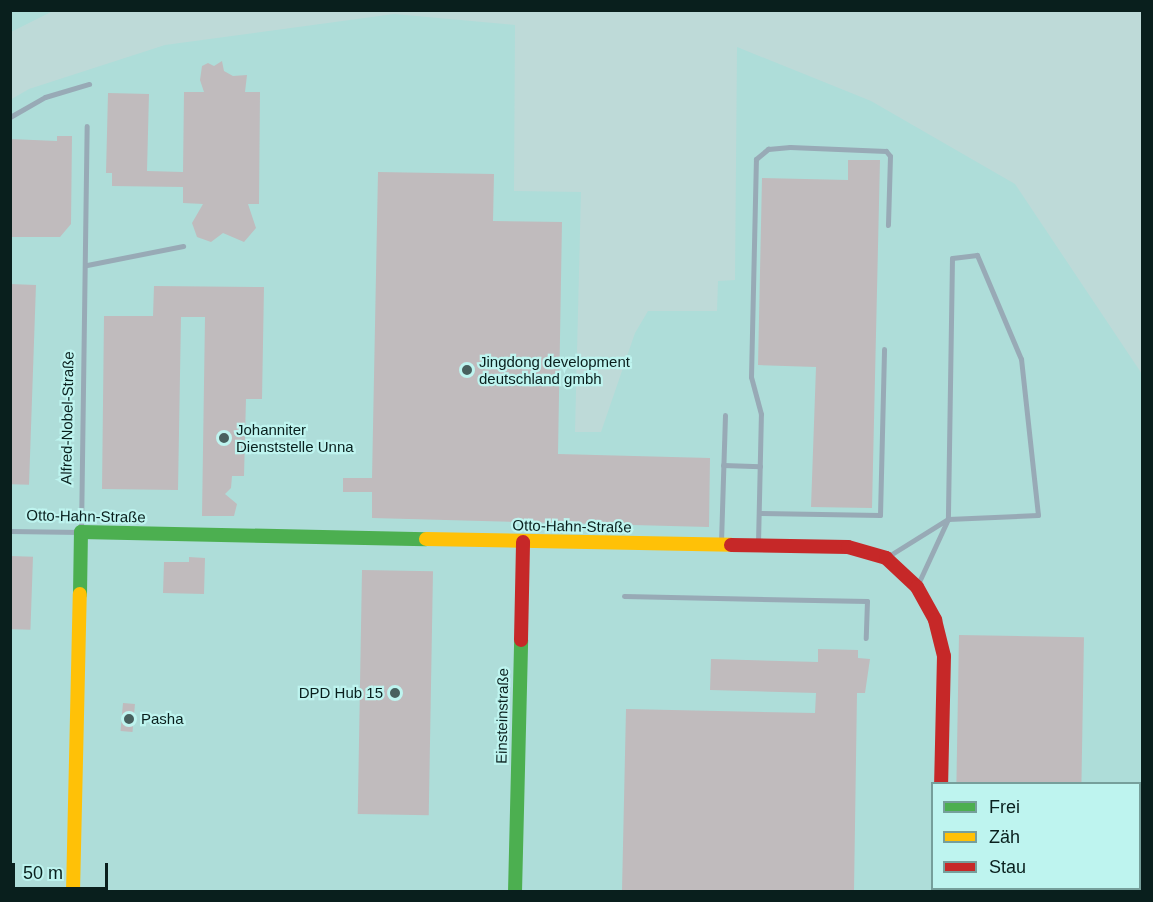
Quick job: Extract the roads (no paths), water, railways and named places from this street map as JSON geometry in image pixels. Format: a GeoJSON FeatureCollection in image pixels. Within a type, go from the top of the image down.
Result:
{"type":"FeatureCollection","features":[{"type":"Feature","properties":{"kind":"street","name":"Otto-Hahn-Straße"},"geometry":{"type":"LineString","coordinates":[[81,532],[848,547],[886,558],[916,587],[935,620],[943,648],[941,782]]}},
{"type":"Feature","properties":{"kind":"street","name":"Alfred-Nobel-Straße"},"geometry":{"type":"LineString","coordinates":[[73,891],[81,532]]}},
{"type":"Feature","properties":{"kind":"street","name":"Einsteinstraße"},"geometry":{"type":"LineString","coordinates":[[515,891],[523,542]]}},
{"type":"Feature","properties":{"kind":"lane"},"geometry":{"type":"LineString","coordinates":[[10,117],[45,98],[89,84]]}},
{"type":"Feature","properties":{"kind":"lane","name":"Alfred-Nobel-Straße"},"geometry":{"type":"LineString","coordinates":[[81,532],[87,265],[87,126]]}},
{"type":"Feature","properties":{"kind":"lane"},"geometry":{"type":"LineString","coordinates":[[758,545],[761,414],[751,377],[756,159],[768,149],[790,147],[886,152],[890,156],[888,225]]}},
{"type":"Feature","properties":{"kind":"lane"},"geometry":{"type":"LineString","coordinates":[[87,265],[183,246]]}},
{"type":"Feature","properties":{"kind":"lane"},"geometry":{"type":"LineString","coordinates":[[886,558],[948,519],[1038,515],[1020,359],[977,255],[952,258],[948,519],[916,587]]}},
{"type":"Feature","properties":{"kind":"lane"},"geometry":{"type":"LineString","coordinates":[[760,513],[880,515],[884,349]]}},
{"type":"Feature","properties":{"kind":"lane"},"geometry":{"type":"LineString","coordinates":[[721,544],[725,415]]}},
{"type":"Feature","properties":{"kind":"lane"},"geometry":{"type":"LineString","coordinates":[[723,465],[760,466]]}},
{"type":"Feature","properties":{"kind":"lane","name":"Otto-Hahn-Straße"},"geometry":{"type":"LineString","coordinates":[[10,531],[81,532]]}},
{"type":"Feature","properties":{"kind":"lane"},"geometry":{"type":"LineString","coordinates":[[624,596],[867,601],[866,638]]}},
{"type":"Feature","properties":{"kind":"place","name":"Jingdong development deutschland gmbh"},"geometry":{"type":"Point","coordinates":[467,370]}},
{"type":"Feature","properties":{"kind":"place","name":"Johanniter Dienststelle Unna"},"geometry":{"type":"Point","coordinates":[224,438]}},
{"type":"Feature","properties":{"kind":"place","name":"DPD Hub 15"},"geometry":{"type":"Point","coordinates":[395,693]}},
{"type":"Feature","properties":{"kind":"place","name":"Pasha"},"geometry":{"type":"Point","coordinates":[129,719]}}]}
